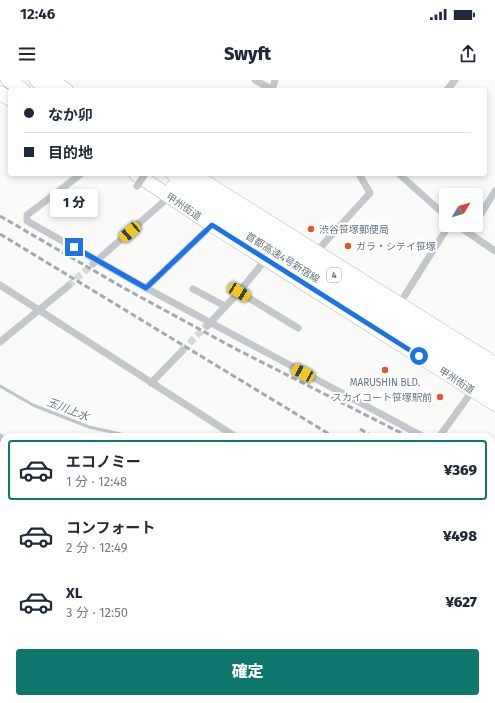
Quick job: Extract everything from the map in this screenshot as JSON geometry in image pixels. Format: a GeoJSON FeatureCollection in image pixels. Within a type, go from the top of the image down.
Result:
{"type":"FeatureCollection","features":[{"type":"Feature","properties":{"kind":"highway"},"geometry":{"type":"LineString","coordinates":[[8,80],[19,88]]}},
{"type":"Feature","properties":{"kind":"highway"},"geometry":{"type":"LineString","coordinates":[[28,80],[40,88]]}},
{"type":"Feature","properties":{"kind":"highway"},"geometry":{"type":"LineString","coordinates":[[36,80],[48,88]]}},
{"type":"Feature","properties":{"kind":"highway"},"geometry":{"type":"LineString","coordinates":[[51,80],[63,88]]}},
{"type":"Feature","properties":{"kind":"highway"},"geometry":{"type":"LineString","coordinates":[[0,81],[10,88]]}},
{"type":"Feature","properties":{"kind":"highway","name":"首都高速4号新宿線"},"geometry":{"type":"LineString","coordinates":[[176,176],[495,377]]}},
{"type":"Feature","properties":{"kind":"highway"},"geometry":{"type":"LineString","coordinates":[[201,176],[495,364]]}},
{"type":"Feature","properties":{"kind":"highway","name":"首都高速4号新宿線"},"geometry":{"type":"LineString","coordinates":[[142,178],[495,391]]}},
{"type":"Feature","properties":{"kind":"highway","name":"甲州街道"},"geometry":{"type":"LineString","coordinates":[[142,178],[212,225],[495,404]]}},
{"type":"Feature","properties":{"kind":"street"},"geometry":{"type":"LineString","coordinates":[[255,80],[269,88]]}},
{"type":"Feature","properties":{"kind":"street"},"geometry":{"type":"LineString","coordinates":[[449,88],[455,80]]}},
{"type":"Feature","properties":{"kind":"street"},"geometry":{"type":"LineString","coordinates":[[78,176],[27,215],[27,221],[95,262],[146,288],[208,324],[416,433]]}},
{"type":"Feature","properties":{"kind":"street"},"geometry":{"type":"LineString","coordinates":[[317,251],[370,193],[364,176]]}},
{"type":"Feature","properties":{"kind":"street"},"geometry":{"type":"LineString","coordinates":[[401,176],[439,210]]}},
{"type":"Feature","properties":{"kind":"street"},"geometry":{"type":"LineString","coordinates":[[483,211],[495,191]]}},
{"type":"Feature","properties":{"kind":"street"},"geometry":{"type":"LineString","coordinates":[[95,262],[170,196]]}},
{"type":"Feature","properties":{"kind":"street"},"geometry":{"type":"LineString","coordinates":[[146,288],[212,225]]}},
{"type":"Feature","properties":{"kind":"street"},"geometry":{"type":"LineString","coordinates":[[400,303],[445,232]]}},
{"type":"Feature","properties":{"kind":"street"},"geometry":{"type":"LineString","coordinates":[[469,233],[495,251]]}},
{"type":"Feature","properties":{"kind":"street"},"geometry":{"type":"LineString","coordinates":[[208,324],[239,292],[266,259]]}},
{"type":"Feature","properties":{"kind":"street"},"geometry":{"type":"LineString","coordinates":[[0,284],[38,311],[230,433]]}},
{"type":"Feature","properties":{"kind":"street"},"geometry":{"type":"LineString","coordinates":[[0,342],[68,286]]}},
{"type":"Feature","properties":{"kind":"street"},"geometry":{"type":"LineString","coordinates":[[193,289],[225,306]]}},
{"type":"Feature","properties":{"kind":"street"},"geometry":{"type":"LineString","coordinates":[[239,292],[298,328]]}},
{"type":"Feature","properties":{"kind":"street"},"geometry":{"type":"LineString","coordinates":[[151,383],[182,351]]}},
{"type":"Feature","properties":{"kind":"street"},"geometry":{"type":"LineString","coordinates":[[442,433],[473,390]]}},
{"type":"Feature","properties":{"kind":"waterway","name":"玉川上水"},"geometry":{"type":"LineString","coordinates":[[0,386],[33,405],[89,427],[116,433]]}},
{"type":"Feature","properties":{"kind":"tunnel"},"geometry":{"type":"LineString","coordinates":[[68,286],[93,264]]}},
{"type":"Feature","properties":{"kind":"tunnel"},"geometry":{"type":"LineString","coordinates":[[182,351],[206,326]]}},
{"type":"Feature","properties":{"kind":"railway"},"geometry":{"type":"LineString","coordinates":[[0,216],[122,287],[234,348],[401,433]]}},
{"type":"Feature","properties":{"kind":"railway"},"geometry":{"type":"LineString","coordinates":[[0,234],[327,433]]}},
{"type":"Feature","properties":{"kind":"railway"},"geometry":{"type":"LineString","coordinates":[[360,429],[367,433]]}},
{"type":"Feature","properties":{"kind":"place","name":"渋谷笹塚郵便局"},"geometry":{"type":"Point","coordinates":[311,229]}},
{"type":"Feature","properties":{"kind":"place","name":"ガラ・シテイ笹塚"},"geometry":{"type":"Point","coordinates":[348,246]}},
{"type":"Feature","properties":{"kind":"place","name":"MARUSHIN BLD."},"geometry":{"type":"Point","coordinates":[385,370]}},
{"type":"Feature","properties":{"kind":"place","name":"スカイコート笹塚駅前"},"geometry":{"type":"Point","coordinates":[440,397]}},
{"type":"Feature","properties":{"kind":"route"},"geometry":{"type":"LineString","coordinates":[[74,247],[146,288],[212,225],[419,356]]}}]}
